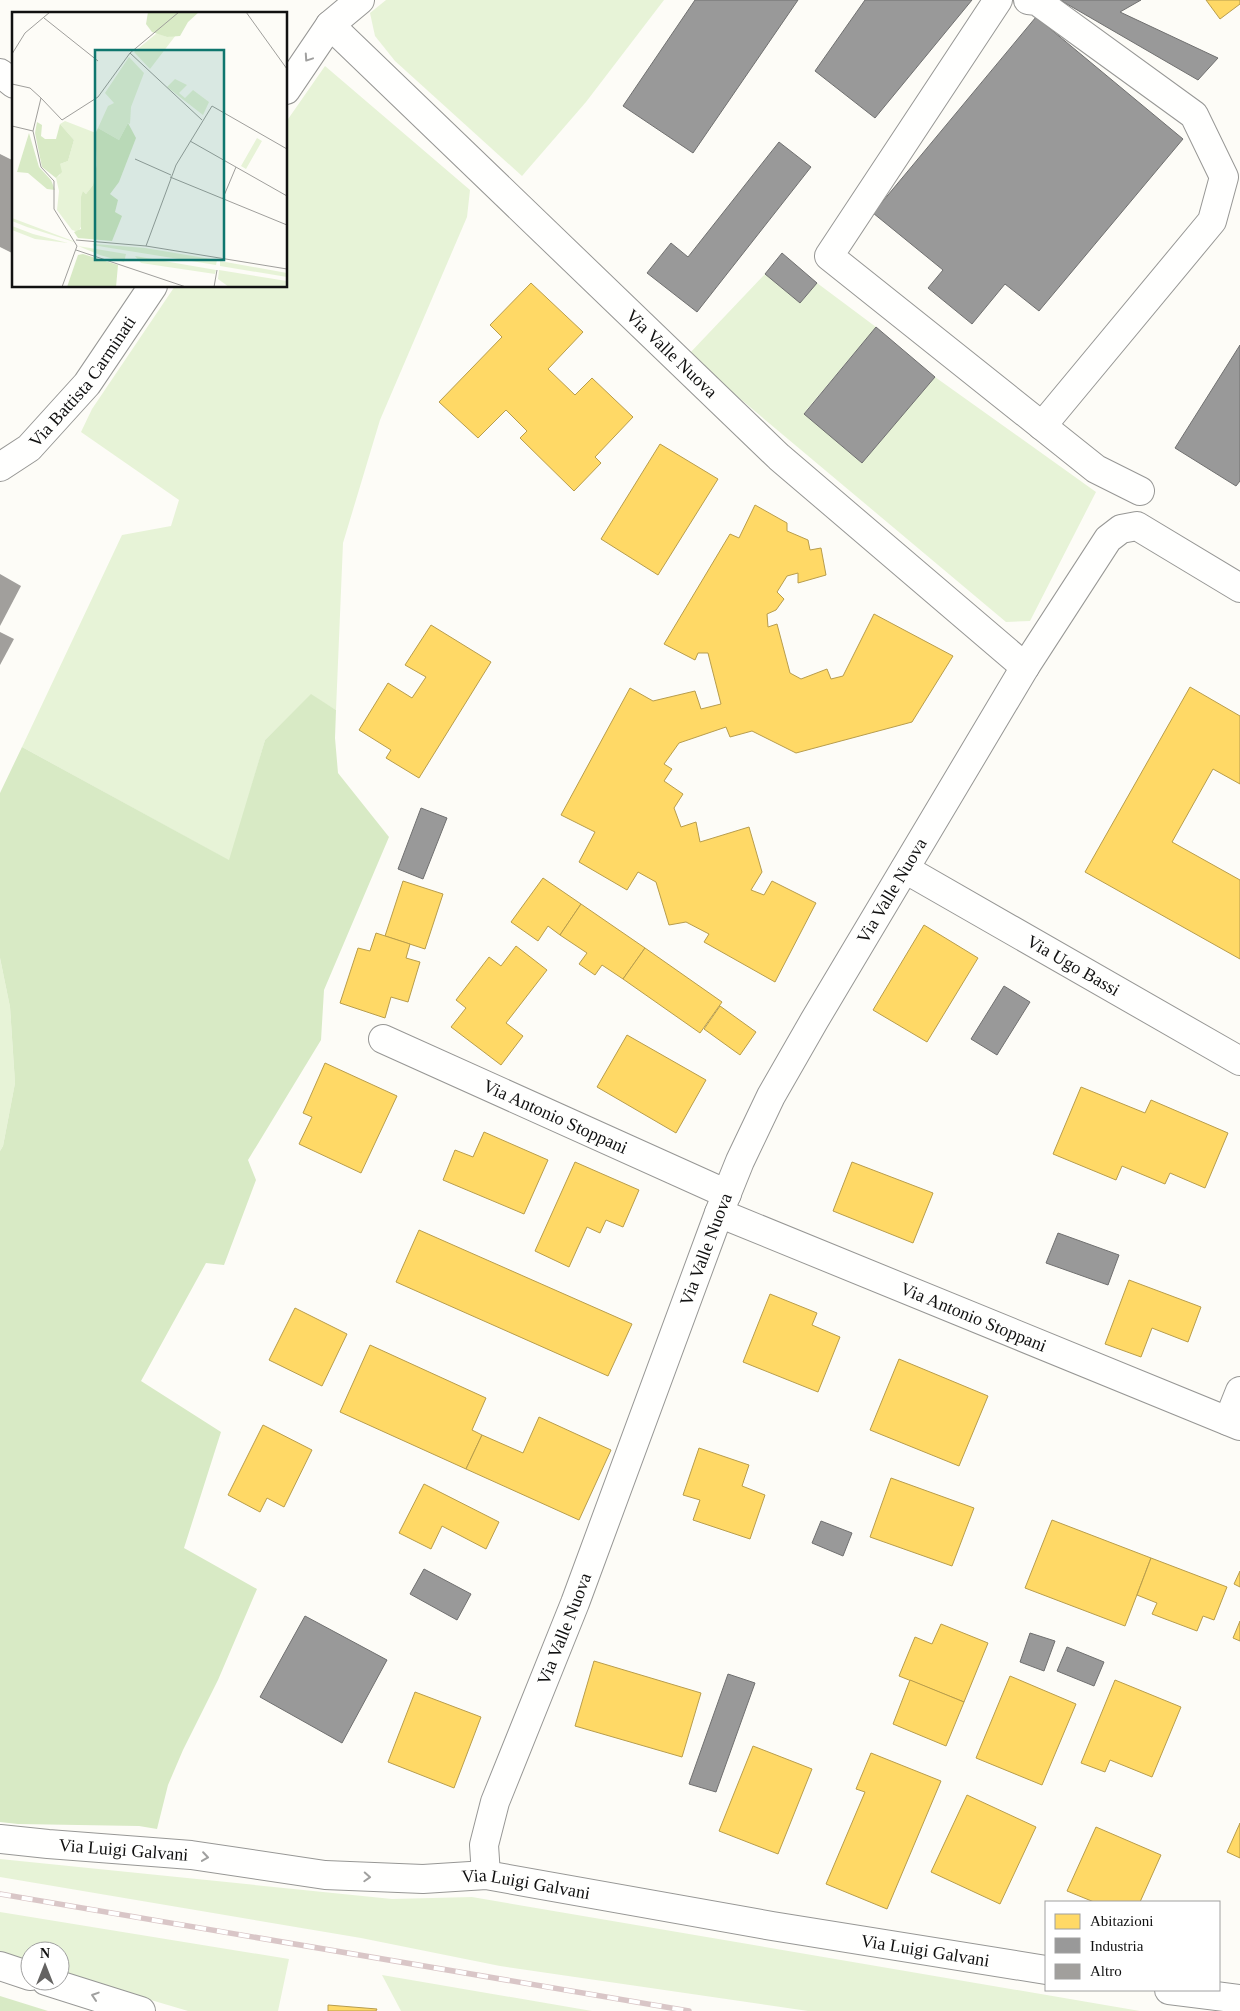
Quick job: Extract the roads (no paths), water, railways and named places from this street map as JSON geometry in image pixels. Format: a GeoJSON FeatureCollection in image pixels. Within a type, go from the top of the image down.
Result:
{"type":"FeatureCollection","features":[{"type":"Feature","properties":{"kind":"street"},"geometry":{"type":"LineString","coordinates":[[288,87],[330,25],[360,0]]}},
{"type":"Feature","properties":{"kind":"street"},"geometry":{"type":"LineString","coordinates":[[998,0],[828,256],[1096,469],[1140,491]]}},
{"type":"Feature","properties":{"kind":"street"},"geometry":{"type":"LineString","coordinates":[[1028,0],[1037,1],[1194,115],[1224,177],[1212,221],[1042,426]]}},
{"type":"Feature","properties":{"kind":"street","name":"Via Valle Nuova"},"geometry":{"type":"LineString","coordinates":[[330,25],[779,457],[1025,667]]}},
{"type":"Feature","properties":{"kind":"street"},"geometry":{"type":"LineString","coordinates":[[0,73],[12,82]]}},
{"type":"Feature","properties":{"kind":"street","name":"Via Battista Carminati"},"geometry":{"type":"LineString","coordinates":[[0,467],[29,448],[87,384],[152,288]]}},
{"type":"Feature","properties":{"kind":"street","name":"Via Valle Nuova"},"geometry":{"type":"LineString","coordinates":[[486,1875],[484,1845],[495,1802],[575,1603],[723,1204],[771,1096],[1025,667],[1108,539],[1121,529],[1138,526],[1240,588]]}},
{"type":"Feature","properties":{"kind":"street","name":"Via Ugo Bassi"},"geometry":{"type":"LineString","coordinates":[[905,870],[1240,1062]]}},
{"type":"Feature","properties":{"kind":"street","name":"Via Antonio Stoppani"},"geometry":{"type":"LineString","coordinates":[[383,1039],[723,1204],[1234,1424],[1240,1391]]}},
{"type":"Feature","properties":{"kind":"street","name":"Via Luigi Galvani"},"geometry":{"type":"LineString","coordinates":[[0,1838],[191,1855],[325,1875],[423,1879],[486,1875],[772,1926],[1045,1970]]}},
{"type":"Feature","properties":{"kind":"street"},"geometry":{"type":"LineString","coordinates":[[0,1966],[20,1973]]}},
{"type":"Feature","properties":{"kind":"street"},"geometry":{"type":"LineString","coordinates":[[70,1989],[141,2011]]}},
{"type":"Feature","properties":{"kind":"street"},"geometry":{"type":"LineString","coordinates":[[1179,1998],[1240,1999]]}},
{"type":"Feature","properties":{"kind":"railway"},"geometry":{"type":"LineString","coordinates":[[0,1894],[689,2011]]}}]}
